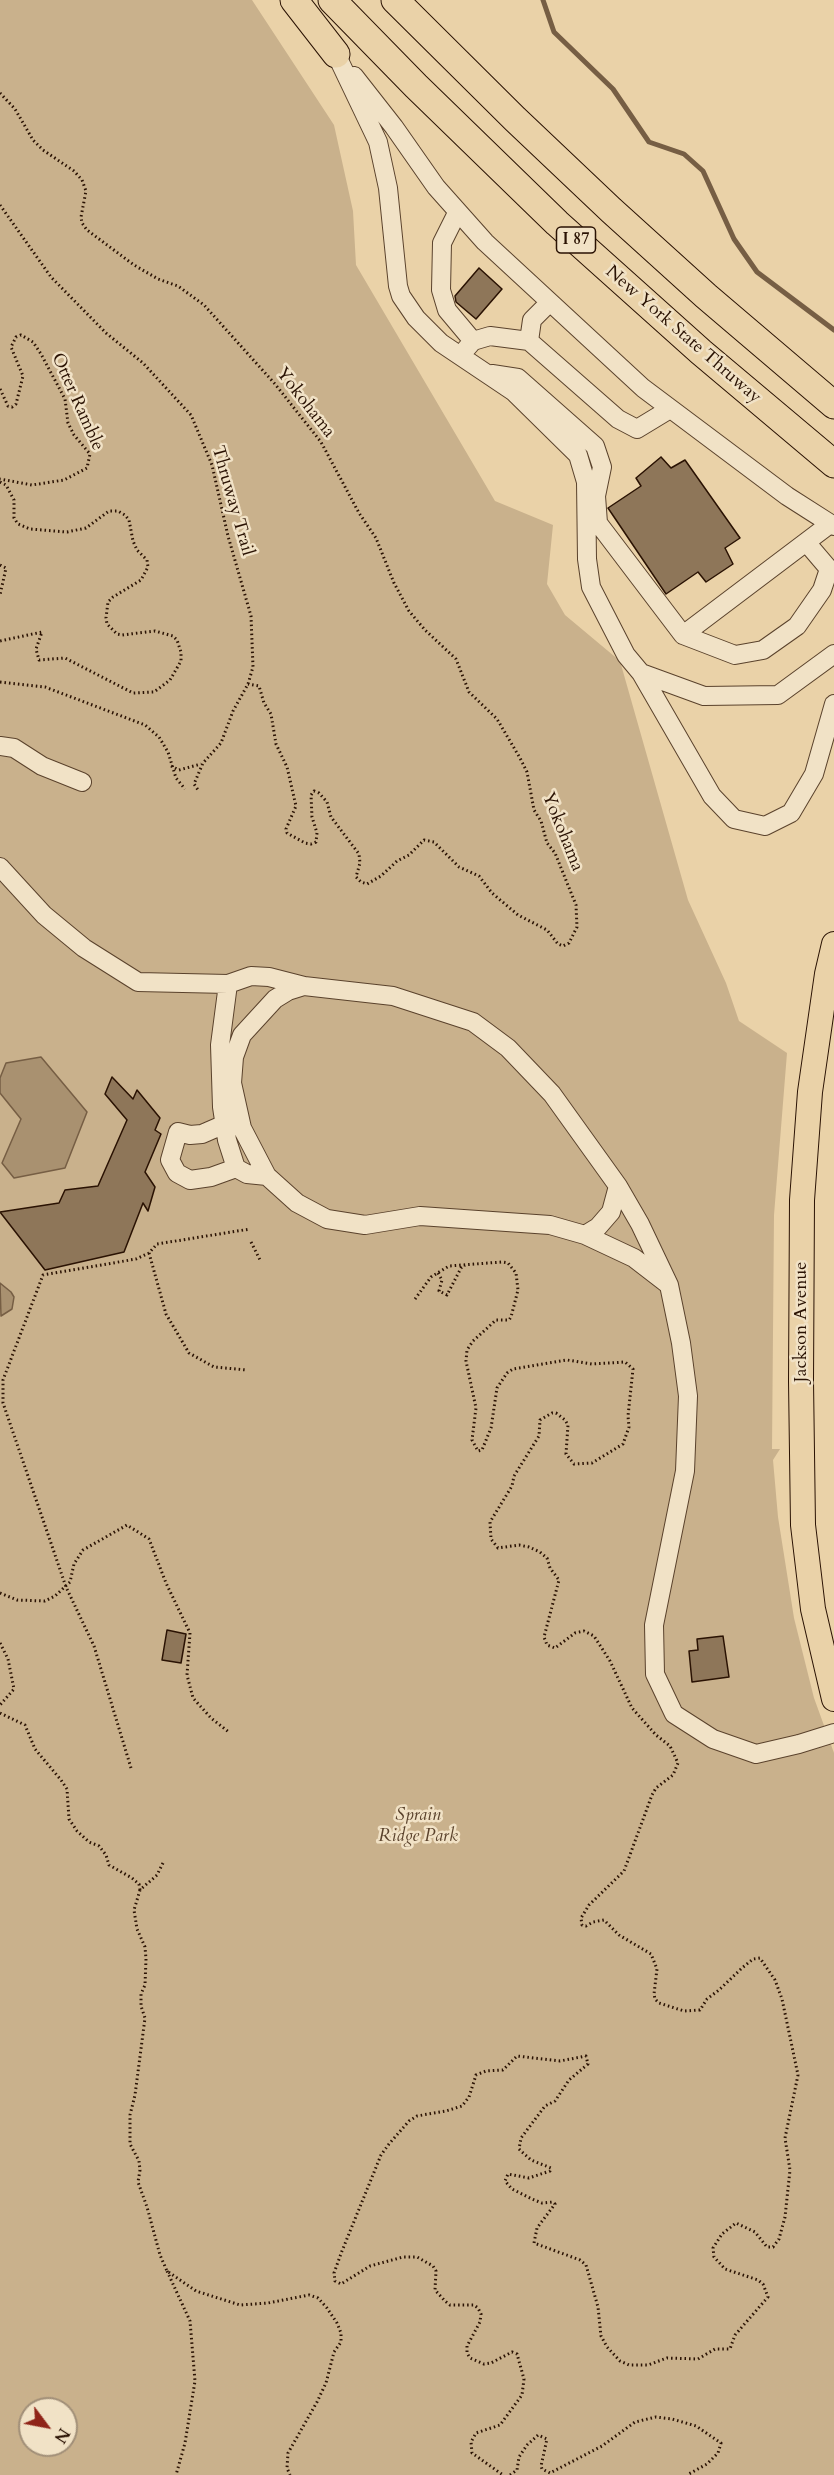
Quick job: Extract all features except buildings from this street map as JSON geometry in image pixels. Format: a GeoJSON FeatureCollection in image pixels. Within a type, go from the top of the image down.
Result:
{"type":"FeatureCollection","features":[{"type":"Feature","properties":{"kind":"highway"},"geometry":{"type":"LineString","coordinates":[[294,0],[336,54]]}},
{"type":"Feature","properties":{"kind":"highway","name":"New York State Thruway"},"geometry":{"type":"LineString","coordinates":[[332,0],[455,124],[573,237],[709,360],[834,464]]}},
{"type":"Feature","properties":{"kind":"highway","name":"I 87"},"geometry":{"type":"LineString","coordinates":[[395,0],[515,120],[603,202],[746,331],[834,405]]}},
{"type":"Feature","properties":{"kind":"main road","name":"Jackson Avenue"},"geometry":{"type":"LineString","coordinates":[[834,944],[827,974],[810,1092],[802,1200],[801,1369],[803,1525],[813,1609],[834,1699]]}},
{"type":"Feature","properties":{"kind":"street"},"geometry":{"type":"LineString","coordinates":[[336,54],[394,127],[457,213],[485,242],[670,409],[787,496],[832,525],[683,635]]}},
{"type":"Feature","properties":{"kind":"street"},"geometry":{"type":"LineString","coordinates":[[336,54],[378,142],[388,188],[401,297],[427,331],[458,357],[514,392],[578,455],[586,482],[586,559],[591,587],[626,655],[641,673],[712,796],[734,819],[765,826],[791,813],[814,774],[834,704]]}},
{"type":"Feature","properties":{"kind":"street"},"geometry":{"type":"LineString","coordinates":[[457,213],[442,243],[441,290],[447,310],[472,341]]}},
{"type":"Feature","properties":{"kind":"street"},"geometry":{"type":"LineString","coordinates":[[528,341],[532,320],[550,302]]}},
{"type":"Feature","properties":{"kind":"street"},"geometry":{"type":"LineString","coordinates":[[458,357],[472,341],[490,336],[528,341],[618,419],[637,429],[670,409]]}},
{"type":"Feature","properties":{"kind":"street"},"geometry":{"type":"LineString","coordinates":[[487,374],[518,378],[596,446],[602,467],[596,496],[598,523],[683,635],[735,655],[763,650],[797,626],[822,590],[829,569],[806,542]]}},
{"type":"Feature","properties":{"kind":"street"},"geometry":{"type":"LineString","coordinates":[[641,673],[704,696],[778,695],[834,654]]}},
{"type":"Feature","properties":{"kind":"street"},"geometry":{"type":"LineString","coordinates":[[0,746],[14,748],[42,766],[82,782]]}},
{"type":"Feature","properties":{"kind":"street"},"geometry":{"type":"LineString","coordinates":[[0,867],[44,915],[84,948],[138,982],[228,984],[251,976],[269,977],[303,986],[393,996],[473,1022],[508,1048],[552,1094],[618,1186],[640,1224],[669,1285],[681,1343],[688,1396],[685,1472],[654,1626],[655,1674],[674,1714],[713,1739],[756,1754],[834,1733]]}},
{"type":"Feature","properties":{"kind":"street"},"geometry":{"type":"LineString","coordinates":[[228,984],[220,1046],[227,1140],[236,1168],[247,1174],[267,1176]]}},
{"type":"Feature","properties":{"kind":"street"},"geometry":{"type":"LineString","coordinates":[[303,986],[288,991],[262,1010],[242,1035],[234,1058],[232,1083],[242,1128],[267,1176],[297,1203],[327,1219],[365,1225],[420,1216],[550,1225],[585,1235],[634,1258],[669,1285]]}},
{"type":"Feature","properties":{"kind":"street"},"geometry":{"type":"LineString","coordinates":[[225,1124],[202,1134],[190,1135],[178,1132],[170,1160],[177,1173],[190,1180],[211,1177],[236,1168]]}},
{"type":"Feature","properties":{"kind":"street"},"geometry":{"type":"LineString","coordinates":[[585,1235],[598,1227],[611,1212],[618,1186]]}},
{"type":"Feature","properties":{"kind":"path","name":"Yokohama"},"geometry":{"type":"LineString","coordinates":[[0,93],[15,109],[33,141],[74,171],[82,180],[86,191],[81,217],[87,230],[134,265],[158,279],[178,286],[204,305],[275,384],[321,442],[359,513],[376,538],[394,582],[409,610],[425,630],[456,659],[469,692],[497,719],[520,758],[528,779],[534,810],[542,821],[548,843],[576,904],[578,916],[574,937],[563,946],[558,944],[551,933],[518,915],[492,894],[479,876],[459,867],[434,842],[424,840],[409,855],[397,861],[381,876],[367,884],[361,882],[356,877],[360,863],[359,854],[331,817],[327,802],[314,791],[311,795],[312,817],[317,833],[316,842],[305,843],[287,833],[286,829],[296,806],[287,767],[276,744],[269,708],[264,703],[259,686],[248,684]]}},
{"type":"Feature","properties":{"kind":"path","name":"Thruway Trail"},"geometry":{"type":"LineString","coordinates":[[0,205],[51,277],[106,333],[143,363],[190,415],[212,465],[228,536],[250,616],[253,667],[248,684],[233,711],[221,743],[203,763],[194,784],[198,790]]}},
{"type":"Feature","properties":{"kind":"path","name":"Otter Ramble"},"geometry":{"type":"LineString","coordinates":[[0,389],[8,406],[12,408],[16,404],[23,376],[11,347],[16,337],[21,335],[33,342],[41,354],[65,399],[71,429],[90,454],[87,468],[64,480],[32,485],[0,480]]}},
{"type":"Feature","properties":{"kind":"path","name":"Otter Ramble"},"geometry":{"type":"LineString","coordinates":[[0,480],[6,484],[14,500],[14,518],[18,524],[30,529],[67,532],[87,528],[109,511],[118,511],[125,515],[129,520],[133,541],[137,550],[147,560],[148,567],[141,580],[112,597],[108,602],[107,624],[117,634],[155,631],[173,636],[181,652],[181,661],[170,680],[154,692],[133,693],[65,658],[39,660],[36,649],[42,632],[0,641]]}},
{"type":"Feature","properties":{"kind":"path"},"geometry":{"type":"LineString","coordinates":[[0,564],[6,568],[0,595]]}},
{"type":"Feature","properties":{"kind":"path"},"geometry":{"type":"LineString","coordinates":[[0,682],[45,687],[145,725],[159,737],[168,752],[176,778],[185,789]]}},
{"type":"Feature","properties":{"kind":"path"},"geometry":{"type":"LineString","coordinates":[[171,766],[179,770],[188,770],[203,763]]}},
{"type":"Feature","properties":{"kind":"path"},"geometry":{"type":"LineString","coordinates":[[131,1768],[94,1646],[66,1587],[3,1403],[3,1380],[43,1275],[136,1259],[157,1244],[250,1229]]}},
{"type":"Feature","properties":{"kind":"path"},"geometry":{"type":"LineString","coordinates":[[251,1242],[261,1262]]}},
{"type":"Feature","properties":{"kind":"path"},"geometry":{"type":"LineString","coordinates":[[148,1252],[166,1314],[189,1353],[214,1367],[247,1370]]}},
{"type":"Feature","properties":{"kind":"path"},"geometry":{"type":"LineString","coordinates":[[415,1299],[431,1277],[449,1266],[508,1263],[516,1273],[518,1283],[516,1306],[511,1317],[509,1320],[496,1320],[473,1341],[467,1350],[466,1361],[476,1408],[472,1440],[478,1451],[482,1450],[491,1428],[497,1388],[507,1372],[567,1360],[592,1364],[625,1362],[633,1369],[627,1416],[629,1426],[624,1444],[592,1463],[574,1464],[566,1454],[568,1425],[566,1420],[556,1413],[546,1416],[540,1420],[539,1436],[514,1476],[513,1486],[489,1526],[495,1546],[519,1545],[540,1552],[558,1577],[558,1586],[544,1637],[547,1645],[555,1648],[575,1633],[584,1631],[594,1636],[610,1661],[632,1708],[656,1735],[670,1746],[678,1763],[673,1775],[656,1788],[652,1795],[624,1871],[589,1905],[581,1918],[582,1925],[604,1920],[619,1935],[651,1954],[657,1969],[655,1999],[659,2003],[684,2011],[700,2010],[707,1999],[742,1968],[753,1959],[760,1958],[775,1980],[782,1999],[798,2075],[785,2138],[790,2170],[785,2217],[779,2239],[773,2247],[767,2247],[755,2232],[736,2223],[722,2234],[713,2248],[714,2257],[725,2269],[758,2280],[763,2284],[768,2297],[735,2335],[730,2349],[715,2349],[698,2359],[667,2358],[648,2365],[620,2361],[607,2347],[601,2336],[598,2307],[586,2265],[580,2260],[534,2243],[537,2228],[555,2204],[553,2202],[542,2203],[522,2194],[508,2186],[506,2181],[508,2174],[530,2178],[545,2174],[551,2168],[531,2160],[522,2152],[519,2149],[521,2138],[545,2106],[555,2101],[569,2080],[588,2064],[586,2055],[560,2061],[518,2056],[503,2070],[486,2071],[476,2075],[469,2097],[462,2106],[417,2116],[409,2121],[389,2144],[381,2155],[342,2251],[334,2273],[335,2281],[341,2284],[370,2266],[403,2257],[417,2257],[433,2266],[436,2271],[435,2290],[445,2301],[450,2305],[478,2308],[481,2314],[480,2322],[467,2346],[470,2358],[484,2364],[491,2363],[512,2352],[520,2357],[524,2379],[522,2395],[500,2426],[476,2433],[471,2442],[472,2454],[503,2475]]}},
{"type":"Feature","properties":{"kind":"path"},"geometry":{"type":"LineString","coordinates":[[438,1273],[442,1281],[439,1291],[447,1294],[461,1268],[466,1265]]}},
{"type":"Feature","properties":{"kind":"path"},"geometry":{"type":"LineString","coordinates":[[0,1593],[16,1600],[45,1600],[70,1582],[78,1556],[90,1546],[128,1525],[149,1539],[166,1583],[190,1633],[187,1675],[193,1698],[211,1718],[230,1733]]}},
{"type":"Feature","properties":{"kind":"path"},"geometry":{"type":"LineString","coordinates":[[0,1643],[5,1649],[14,1689],[0,1705]]}},
{"type":"Feature","properties":{"kind":"path"},"geometry":{"type":"LineString","coordinates":[[0,1713],[25,1725],[34,1749],[67,1789],[69,1819],[77,1831],[89,1842],[99,1846],[106,1855],[109,1865],[139,1884],[140,1890],[134,1910],[146,1959],[145,1985],[141,1994],[141,2006],[145,2018],[135,2095],[130,2115],[130,2144],[139,2161],[138,2182],[159,2255],[190,2321],[195,2381],[176,2475]]}},
{"type":"Feature","properties":{"kind":"path"},"geometry":{"type":"LineString","coordinates":[[140,1890],[157,1875],[163,1863]]}},
{"type":"Feature","properties":{"kind":"path"},"geometry":{"type":"LineString","coordinates":[[167,2271],[196,2291],[240,2305],[268,2303],[309,2295],[318,2298],[337,2323],[341,2333],[341,2342],[334,2352],[326,2383],[288,2453],[287,2468],[290,2475]]}},
{"type":"Feature","properties":{"kind":"path"},"geometry":{"type":"LineString","coordinates":[[510,2475],[517,2469],[519,2457],[527,2445],[538,2435],[547,2439],[542,2469],[549,2473],[602,2446],[635,2422],[656,2417],[696,2426],[721,2444],[718,2453],[707,2464],[687,2475]]}},
{"type":"Feature","properties":{"kind":"green space","name":"Sprain Ridge Park"},"geometry":{"type":"Polygon","coordinates":[[[0,0],[252,0],[334,125],[353,211],[356,265],[495,501],[553,525],[547,584],[565,615],[620,661],[688,900],[726,983],[739,1021],[787,1053],[774,1215],[772,1449],[780,1449],[773,1460],[778,1517],[794,1618],[814,1698],[834,1753],[834,2475],[0,2475],[0,0]]]}},
{"type":"Feature","properties":{"kind":"shaded area"},"geometry":{"type":"Polygon","coordinates":[[[41,1057],[87,1112],[65,1168],[14,1178],[2,1163],[21,1119],[0,1093],[0,1078],[6,1063],[41,1057]]]}},
{"type":"Feature","properties":{"kind":"shaded area"},"geometry":{"type":"Polygon","coordinates":[[[0,1283],[14,1297],[12,1309],[1,1316],[0,1283]]]}},
{"type":"Feature","properties":{"kind":"waterway"},"geometry":{"type":"LineString","coordinates":[[543,0],[554,32],[613,89],[649,142],[684,154],[703,171],[734,239],[757,272],[834,330]]}}]}
